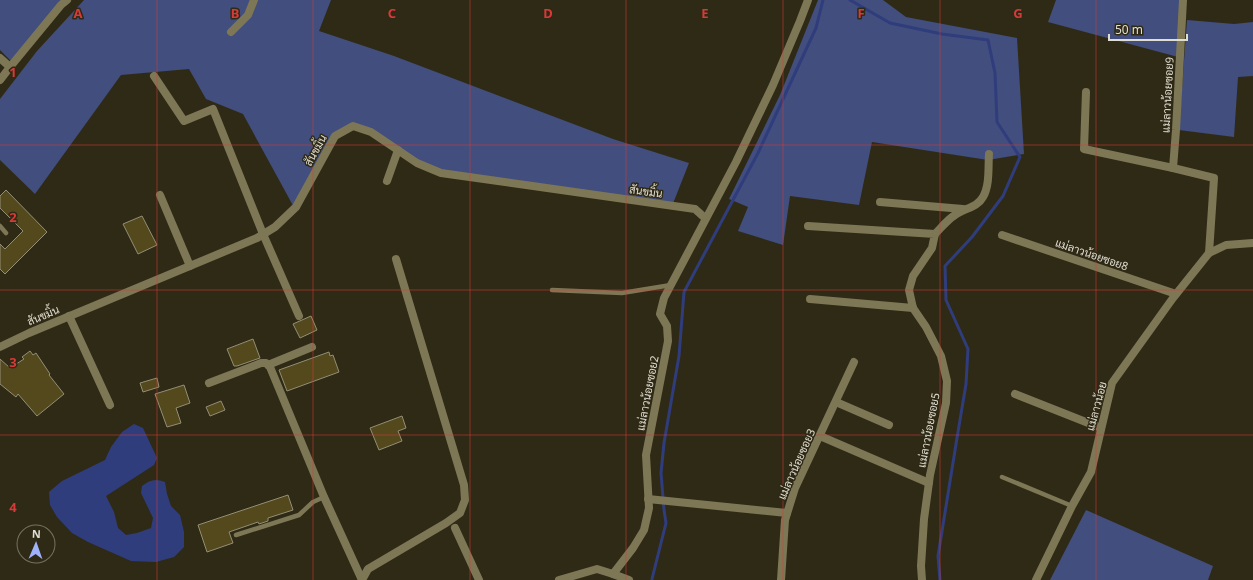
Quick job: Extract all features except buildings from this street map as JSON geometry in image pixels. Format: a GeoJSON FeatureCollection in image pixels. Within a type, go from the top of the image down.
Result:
{"type":"FeatureCollection","features":[{"type":"Feature","properties":{"kind":"street"},"geometry":{"type":"LineString","coordinates":[[0,80],[61,5],[67,0]]}},
{"type":"Feature","properties":{"kind":"street"},"geometry":{"type":"LineString","coordinates":[[231,32],[248,15],[254,0]]}},
{"type":"Feature","properties":{"kind":"street","name":"แม่ลาวน้อยซอย2"},"geometry":{"type":"LineString","coordinates":[[614,574],[644,530],[649,508],[646,455],[668,341],[667,326],[660,314],[664,298],[736,162],[773,85],[808,0]]}},
{"type":"Feature","properties":{"kind":"street","name":"แม่ลาวน้อยซอย9"},"geometry":{"type":"LineString","coordinates":[[1173,168],[1183,0]]}},
{"type":"Feature","properties":{"kind":"street"},"geometry":{"type":"LineString","coordinates":[[0,58],[10,67]]}},
{"type":"Feature","properties":{"kind":"street"},"geometry":{"type":"LineString","coordinates":[[154,76],[184,120],[213,109],[263,234],[298,316]]}},
{"type":"Feature","properties":{"kind":"street"},"geometry":{"type":"LineString","coordinates":[[1086,92],[1084,149],[1214,178],[1209,253]]}},
{"type":"Feature","properties":{"kind":"street","name":"สันขมิ้น"},"geometry":{"type":"LineString","coordinates":[[0,347],[69,316],[257,238],[275,227],[296,207],[335,136],[353,126],[371,132],[417,163],[441,173],[695,209],[705,218]]}},
{"type":"Feature","properties":{"kind":"street"},"geometry":{"type":"LineString","coordinates":[[387,181],[398,150]]}},
{"type":"Feature","properties":{"kind":"street"},"geometry":{"type":"LineString","coordinates":[[808,226],[935,234],[951,217],[979,203],[984,196],[987,184],[989,154]]}},
{"type":"Feature","properties":{"kind":"street"},"geometry":{"type":"LineString","coordinates":[[160,195],[190,266]]}},
{"type":"Feature","properties":{"kind":"street"},"geometry":{"type":"LineString","coordinates":[[880,202],[967,210]]}},
{"type":"Feature","properties":{"kind":"street","name":"แม่ลาวน้อยซอย5"},"geometry":{"type":"LineString","coordinates":[[922,580],[921,566],[929,483],[946,404],[947,381],[941,356],[926,327],[913,308],[909,290],[913,276],[932,248],[935,234]]}},
{"type":"Feature","properties":{"kind":"street","name":"แม่ลาวน้อยซอย8"},"geometry":{"type":"LineString","coordinates":[[1002,235],[1176,294]]}},
{"type":"Feature","properties":{"kind":"street","name":"แม่ลาวน้อย"},"geometry":{"type":"LineString","coordinates":[[1036,580],[1072,506],[1091,472],[1112,383],[1176,294],[1209,253],[1226,245],[1253,243]]}},
{"type":"Feature","properties":{"kind":"street"},"geometry":{"type":"LineString","coordinates":[[362,580],[368,569],[446,523],[460,513],[465,500],[464,485],[396,259]]}},
{"type":"Feature","properties":{"kind":"street"},"geometry":{"type":"LineString","coordinates":[[810,299],[913,308]]}},
{"type":"Feature","properties":{"kind":"street"},"geometry":{"type":"LineString","coordinates":[[69,316],[110,405]]}},
{"type":"Feature","properties":{"kind":"street"},"geometry":{"type":"LineString","coordinates":[[209,383],[261,364],[268,365],[312,347]]}},
{"type":"Feature","properties":{"kind":"street","name":"แม่ลาวน้อยซอย3"},"geometry":{"type":"LineString","coordinates":[[781,580],[785,520],[795,488],[854,362]]}},
{"type":"Feature","properties":{"kind":"street"},"geometry":{"type":"LineString","coordinates":[[268,365],[362,580]]}},
{"type":"Feature","properties":{"kind":"street"},"geometry":{"type":"LineString","coordinates":[[1015,394],[1101,428]]}},
{"type":"Feature","properties":{"kind":"street"},"geometry":{"type":"LineString","coordinates":[[836,402],[889,425]]}},
{"type":"Feature","properties":{"kind":"street"},"geometry":{"type":"LineString","coordinates":[[820,436],[929,483]]}},
{"type":"Feature","properties":{"kind":"street"},"geometry":{"type":"LineString","coordinates":[[648,499],[787,513]]}},
{"type":"Feature","properties":{"kind":"street"},"geometry":{"type":"LineString","coordinates":[[456,528],[479,580]]}},
{"type":"Feature","properties":{"kind":"street"},"geometry":{"type":"LineString","coordinates":[[559,580],[597,570],[614,574],[629,580]]}},
{"type":"Feature","properties":{"kind":"lane"},"geometry":{"type":"LineString","coordinates":[[0,226],[6,233]]}},
{"type":"Feature","properties":{"kind":"lane"},"geometry":{"type":"LineString","coordinates":[[552,290],[622,293],[671,285]]}},
{"type":"Feature","properties":{"kind":"lane"},"geometry":{"type":"LineString","coordinates":[[1002,477],[1072,506]]}},
{"type":"Feature","properties":{"kind":"lane"},"geometry":{"type":"LineString","coordinates":[[236,535],[299,515],[313,502],[324,496]]}},
{"type":"Feature","properties":{"kind":"shaded area"},"geometry":{"type":"Polygon","coordinates":[[[0,0],[66,0],[11,61],[0,50],[0,0]]]}},
{"type":"Feature","properties":{"kind":"shaded area"},"geometry":{"type":"Polygon","coordinates":[[[84,0],[331,0],[319,31],[394,56],[613,139],[689,163],[672,206],[441,173],[353,126],[335,136],[296,211],[243,114],[206,99],[189,69],[121,75],[35,194],[0,160],[0,99],[37,51],[84,0]]]}},
{"type":"Feature","properties":{"kind":"shaded area"},"geometry":{"type":"Polygon","coordinates":[[[818,0],[883,0],[906,17],[1017,38],[1024,154],[988,160],[872,142],[859,205],[790,196],[783,245],[738,231],[748,207],[729,199],[780,95],[818,0]]]}},
{"type":"Feature","properties":{"kind":"shaded area"},"geometry":{"type":"Polygon","coordinates":[[[1056,0],[1181,0],[1178,57],[1048,22],[1056,0]]]}},
{"type":"Feature","properties":{"kind":"shaded area"},"geometry":{"type":"Polygon","coordinates":[[[1187,20],[1234,24],[1253,22],[1253,76],[1238,77],[1234,137],[1179,130],[1187,20]]]}},
{"type":"Feature","properties":{"kind":"shaded area"},"geometry":{"type":"Polygon","coordinates":[[[134,424],[143,428],[157,458],[154,465],[106,496],[114,512],[118,528],[126,535],[137,533],[151,528],[153,518],[141,493],[142,486],[153,480],[165,482],[171,506],[180,515],[184,532],[184,547],[174,557],[156,562],[131,561],[88,542],[72,533],[57,517],[50,505],[49,492],[62,481],[105,460],[111,447],[122,432],[134,424]]]}},
{"type":"Feature","properties":{"kind":"shaded area"},"geometry":{"type":"Polygon","coordinates":[[[1086,510],[1213,566],[1208,580],[1050,580],[1086,510]]]}},
{"type":"Feature","properties":{"kind":"waterway"},"geometry":{"type":"LineString","coordinates":[[652,579],[666,523],[661,473],[664,443],[679,356],[684,292],[758,153],[816,28],[823,0]]}},
{"type":"Feature","properties":{"kind":"waterway"},"geometry":{"type":"LineString","coordinates":[[850,0],[890,23],[942,34],[988,40],[995,73],[997,122],[1020,157],[1003,196],[972,237],[945,266],[946,300],[968,349],[966,384],[938,556],[940,580]]}}]}
